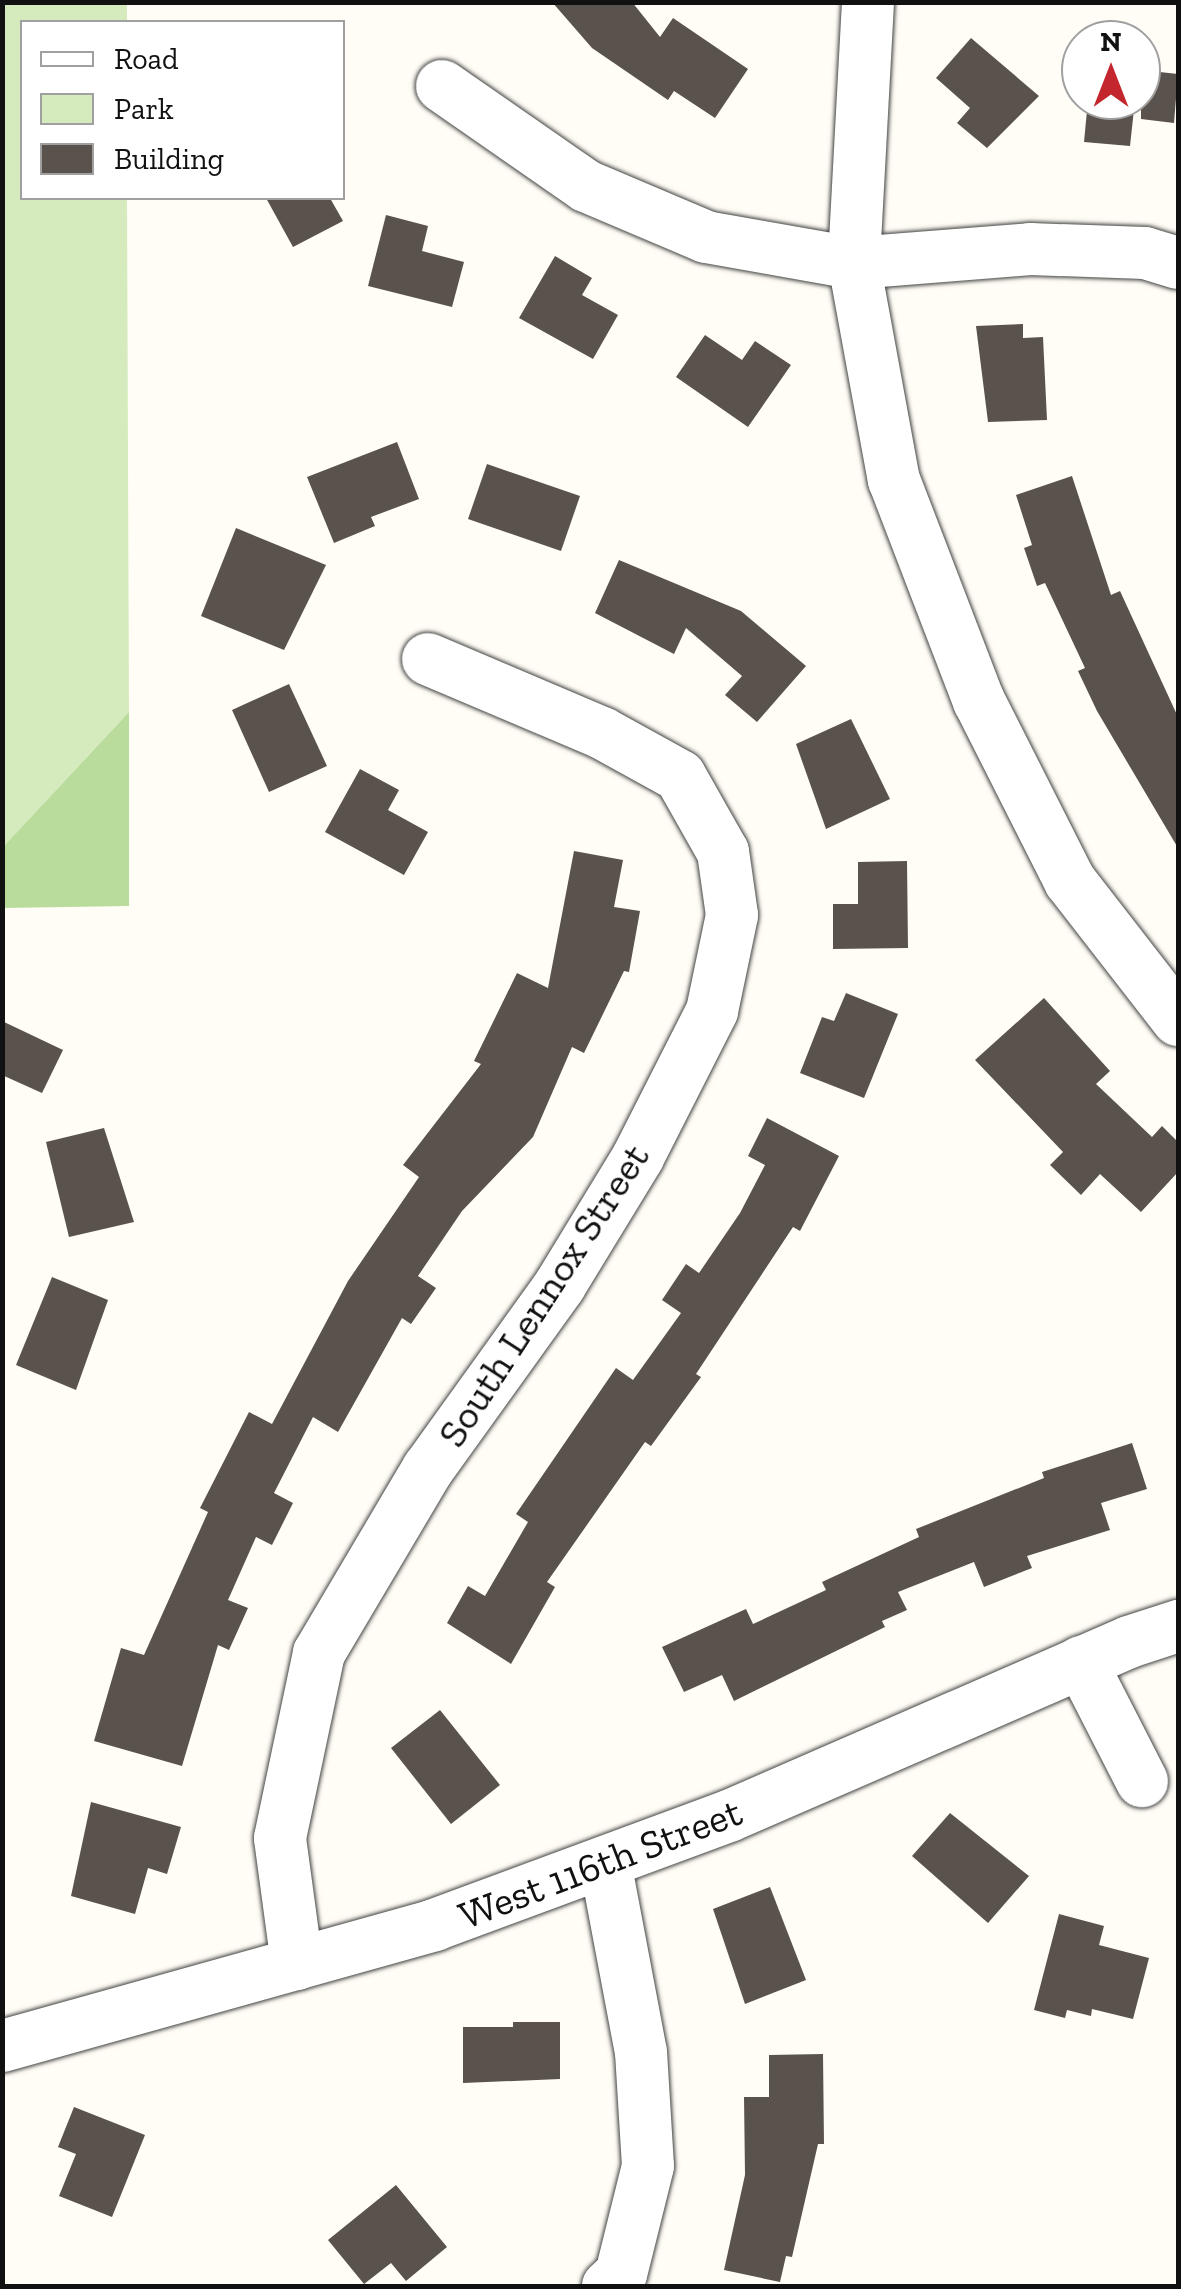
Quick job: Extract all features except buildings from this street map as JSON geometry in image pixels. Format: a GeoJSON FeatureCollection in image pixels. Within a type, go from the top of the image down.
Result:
{"type":"FeatureCollection","features":[{"type":"Feature","properties":{"kind":"street"},"geometry":{"type":"LineString","coordinates":[[868,2],[854,263],[894,480],[980,701],[1070,881],[1178,1020]]}},
{"type":"Feature","properties":{"kind":"street"},"geometry":{"type":"LineString","coordinates":[[442,86],[586,186],[706,237],[854,263],[1030,249],[1144,252],[1178,263]]}},
{"type":"Feature","properties":{"kind":"street","name":"South Lennox Street"},"geometry":{"type":"LineString","coordinates":[[297,1964],[280,1838],[318,1652],[428,1469],[560,1285],[638,1157],[712,1011],[732,914],[723,852],[680,776],[602,733],[428,659]]}},
{"type":"Feature","properties":{"kind":"street","name":"West 116th Street"},"geometry":{"type":"LineString","coordinates":[[2,2046],[434,1925],[729,1816],[1081,1662],[1178,1626]]}},
{"type":"Feature","properties":{"kind":"street"},"geometry":{"type":"LineString","coordinates":[[1081,1662],[1142,1781]]}},
{"type":"Feature","properties":{"kind":"street"},"geometry":{"type":"LineString","coordinates":[[605,1862],[641,2052],[648,2166],[621,2274],[608,2286]]}},
{"type":"Feature","properties":{"kind":"green space"},"geometry":{"type":"Polygon","coordinates":[[[3,3],[127,3],[127,20],[20,20],[20,200],[127,200],[129,712],[3,847],[3,3]]]}},
{"type":"Feature","properties":{"kind":"green space"},"geometry":{"type":"Polygon","coordinates":[[[129,712],[129,906],[3,908],[3,847],[129,712]]]}}]}
